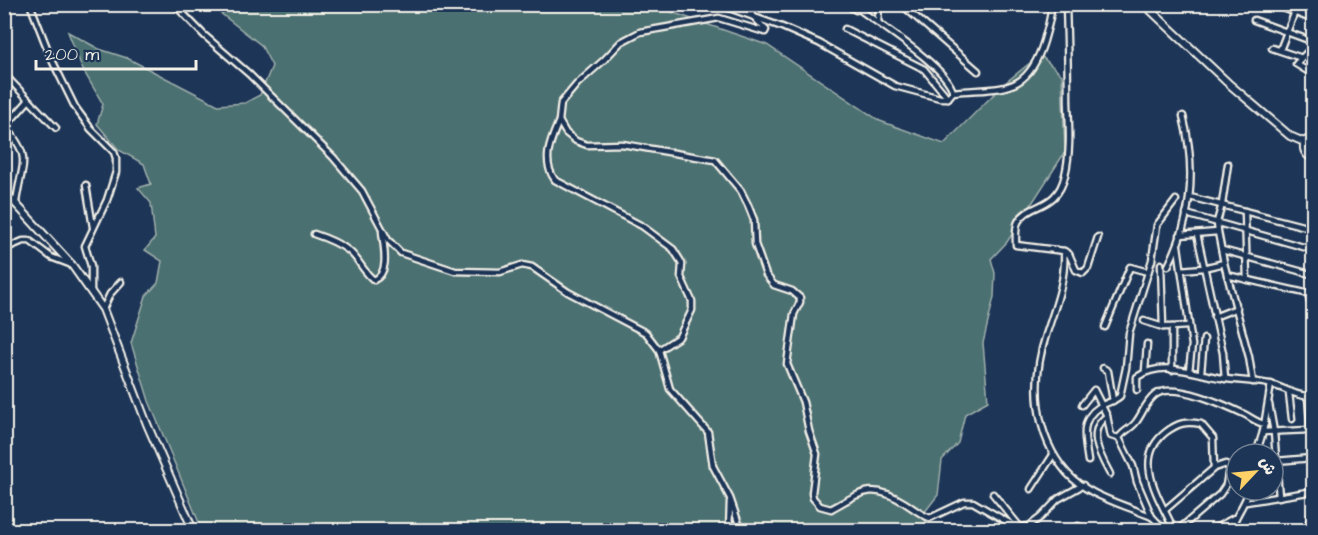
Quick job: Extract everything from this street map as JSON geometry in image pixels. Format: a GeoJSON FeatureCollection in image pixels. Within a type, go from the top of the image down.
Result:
{"type":"FeatureCollection","features":[{"type":"Feature","properties":{"kind":"street"},"geometry":{"type":"LineString","coordinates":[[30,4],[51,58],[75,106],[91,129],[114,152],[116,158],[116,172],[107,200],[84,248],[91,266],[91,292]]}},
{"type":"Feature","properties":{"kind":"street"},"geometry":{"type":"LineString","coordinates":[[174,4],[333,157],[362,191],[388,240],[401,253],[455,271],[500,272],[522,265],[532,267],[568,292],[646,333],[659,350],[670,389],[708,432],[713,466],[730,498],[741,531]]}},
{"type":"Feature","properties":{"kind":"street"},"geometry":{"type":"LineString","coordinates":[[718,4],[752,15],[819,43],[895,86],[948,98]]}},
{"type":"Feature","properties":{"kind":"street"},"geometry":{"type":"LineString","coordinates":[[845,4],[878,22],[915,50],[949,82],[953,92]]}},
{"type":"Feature","properties":{"kind":"street"},"geometry":{"type":"LineString","coordinates":[[852,4],[869,17]]}},
{"type":"Feature","properties":{"kind":"street"},"geometry":{"type":"LineString","coordinates":[[878,22],[879,4]]}},
{"type":"Feature","properties":{"kind":"street"},"geometry":{"type":"LineString","coordinates":[[902,4],[978,71]]}},
{"type":"Feature","properties":{"kind":"street"},"geometry":{"type":"LineString","coordinates":[[948,98],[953,92],[1010,87],[1027,77],[1038,60],[1052,13],[1051,4]]}},
{"type":"Feature","properties":{"kind":"street"},"geometry":{"type":"LineString","coordinates":[[1066,4],[1069,150],[1065,175],[1060,191],[1050,201],[1023,216],[1018,222],[1016,244],[1064,251],[1069,254],[1076,270],[1083,273],[1088,268],[1098,237]]}},
{"type":"Feature","properties":{"kind":"street"},"geometry":{"type":"LineString","coordinates":[[1144,4],[1228,83],[1290,136],[1304,142]]}},
{"type":"Feature","properties":{"kind":"street"},"geometry":{"type":"LineString","coordinates":[[1273,4],[1314,20]]}},
{"type":"Feature","properties":{"kind":"street"},"geometry":{"type":"LineString","coordinates":[[1280,50],[1298,4]]}},
{"type":"Feature","properties":{"kind":"street"},"geometry":{"type":"LineString","coordinates":[[659,350],[679,337],[692,310],[692,301],[681,277],[682,264],[673,249],[642,226],[555,180],[548,166],[549,144],[559,121],[561,103],[577,84],[621,42],[640,32],[719,18],[765,32],[766,30],[752,15]]}},
{"type":"Feature","properties":{"kind":"street"},"geometry":{"type":"LineString","coordinates":[[1254,20],[1314,44],[1296,64],[1314,75]]}},
{"type":"Feature","properties":{"kind":"street"},"geometry":{"type":"LineString","coordinates":[[845,29],[924,69],[948,98]]}},
{"type":"Feature","properties":{"kind":"street"},"geometry":{"type":"LineString","coordinates":[[1272,48],[1302,58]]}},
{"type":"Feature","properties":{"kind":"street"},"geometry":{"type":"LineString","coordinates":[[4,74],[56,128]]}},
{"type":"Feature","properties":{"kind":"street"},"geometry":{"type":"LineString","coordinates":[[16,202],[24,157],[20,146],[5,125],[29,100]]}},
{"type":"Feature","properties":{"kind":"street"},"geometry":{"type":"LineString","coordinates":[[1168,266],[1178,246],[1190,197],[1192,161],[1183,116]]}},
{"type":"Feature","properties":{"kind":"street"},"geometry":{"type":"LineString","coordinates":[[559,121],[566,134],[588,145],[622,144],[715,160],[741,191],[754,220],[755,244],[766,275],[774,285],[792,291],[800,298],[794,314],[787,364],[803,402],[817,454],[812,493],[820,506],[831,509],[853,496],[874,490],[891,494],[927,518],[964,502],[973,502],[1020,527],[1029,526],[1058,499],[1083,485]]}},
{"type":"Feature","properties":{"kind":"street"},"geometry":{"type":"LineString","coordinates":[[1304,142],[1314,135]]}},
{"type":"Feature","properties":{"kind":"street"},"geometry":{"type":"LineString","coordinates":[[1304,142],[1305,152],[1314,158]]}},
{"type":"Feature","properties":{"kind":"street"},"geometry":{"type":"LineString","coordinates":[[1228,165],[1217,222],[1218,232],[1253,382]]}},
{"type":"Feature","properties":{"kind":"street"},"geometry":{"type":"LineString","coordinates":[[86,185],[93,227]]}},
{"type":"Feature","properties":{"kind":"street"},"geometry":{"type":"LineString","coordinates":[[4,190],[72,265],[103,309],[147,424],[193,531]]}},
{"type":"Feature","properties":{"kind":"street"},"geometry":{"type":"LineString","coordinates":[[1190,197],[1314,229]]}},
{"type":"Feature","properties":{"kind":"street"},"geometry":{"type":"LineString","coordinates":[[1088,461],[1084,431],[1087,418],[1102,405],[1120,396],[1126,368],[1129,333],[1152,260],[1157,225],[1176,200]]}},
{"type":"Feature","properties":{"kind":"street"},"geometry":{"type":"LineString","coordinates":[[1245,211],[1246,280]]}},
{"type":"Feature","properties":{"kind":"street"},"geometry":{"type":"LineString","coordinates":[[1186,214],[1314,250]]}},
{"type":"Feature","properties":{"kind":"street"},"geometry":{"type":"LineString","coordinates":[[314,234],[349,251],[368,276],[374,280],[382,274],[386,253],[382,228]]}},
{"type":"Feature","properties":{"kind":"street"},"geometry":{"type":"LineString","coordinates":[[1180,235],[1218,232]]}},
{"type":"Feature","properties":{"kind":"street"},"geometry":{"type":"LineString","coordinates":[[1197,234],[1223,353],[1225,379]]}},
{"type":"Feature","properties":{"kind":"street"},"geometry":{"type":"LineString","coordinates":[[4,249],[23,241],[30,241],[51,257],[72,265]]}},
{"type":"Feature","properties":{"kind":"street"},"geometry":{"type":"LineString","coordinates":[[1178,246],[1192,345],[1189,370]]}},
{"type":"Feature","properties":{"kind":"street"},"geometry":{"type":"LineString","coordinates":[[1222,250],[1314,275]]}},
{"type":"Feature","properties":{"kind":"street"},"geometry":{"type":"LineString","coordinates":[[1064,251],[1065,262],[1061,292],[1045,338],[1036,383],[1042,426],[1053,455],[1068,475],[1107,499],[1152,517]]}},
{"type":"Feature","properties":{"kind":"street"},"geometry":{"type":"LineString","coordinates":[[1152,260],[1168,266],[1203,268],[1224,263]]}},
{"type":"Feature","properties":{"kind":"street"},"geometry":{"type":"LineString","coordinates":[[1161,264],[1163,327]]}},
{"type":"Feature","properties":{"kind":"street"},"geometry":{"type":"LineString","coordinates":[[1105,327],[1130,267],[1148,272]]}},
{"type":"Feature","properties":{"kind":"street"},"geometry":{"type":"LineString","coordinates":[[1227,275],[1311,294],[1314,318]]}},
{"type":"Feature","properties":{"kind":"street"},"geometry":{"type":"LineString","coordinates":[[103,309],[110,294],[121,282]]}},
{"type":"Feature","properties":{"kind":"street"},"geometry":{"type":"LineString","coordinates":[[1214,317],[1237,308]]}},
{"type":"Feature","properties":{"kind":"street"},"geometry":{"type":"LineString","coordinates":[[1144,321],[1163,327],[1188,326]]}},
{"type":"Feature","properties":{"kind":"street"},"geometry":{"type":"LineString","coordinates":[[1172,370],[1173,327]]}},
{"type":"Feature","properties":{"kind":"street"},"geometry":{"type":"LineString","coordinates":[[1201,372],[1204,339]]}},
{"type":"Feature","properties":{"kind":"street"},"geometry":{"type":"LineString","coordinates":[[1145,371],[1147,344]]}},
{"type":"Feature","properties":{"kind":"street"},"geometry":{"type":"LineString","coordinates":[[1103,368],[1108,371],[1113,401]]}},
{"type":"Feature","properties":{"kind":"street"},"geometry":{"type":"LineString","coordinates":[[1137,390],[1137,377],[1145,371],[1153,369],[1189,370],[1225,379],[1271,384],[1289,393],[1311,396],[1310,430],[1314,472]]}},
{"type":"Feature","properties":{"kind":"street"},"geometry":{"type":"LineString","coordinates":[[1260,442],[1269,404],[1271,384]]}},
{"type":"Feature","properties":{"kind":"street"},"geometry":{"type":"LineString","coordinates":[[1082,405],[1094,390],[1107,416],[1111,436],[1119,438],[1133,466],[1137,482],[1152,517],[1164,531]]}},
{"type":"Feature","properties":{"kind":"street"},"geometry":{"type":"LineString","coordinates":[[1119,438],[1136,423],[1145,404],[1156,394],[1166,390],[1178,391],[1225,405],[1258,423],[1265,424]]}},
{"type":"Feature","properties":{"kind":"street"},"geometry":{"type":"LineString","coordinates":[[1289,393],[1292,419]]}},
{"type":"Feature","properties":{"kind":"street"},"geometry":{"type":"LineString","coordinates":[[1269,404],[1275,442]]}},
{"type":"Feature","properties":{"kind":"street"},"geometry":{"type":"LineString","coordinates":[[1107,416],[1099,423],[1096,437],[1101,457],[1110,474]]}},
{"type":"Feature","properties":{"kind":"street"},"geometry":{"type":"LineString","coordinates":[[1165,510],[1214,468],[1226,464],[1229,468],[1226,485],[1220,494],[1176,531],[1165,510],[1151,479],[1149,453],[1162,436],[1177,424],[1190,422],[1201,424],[1214,438],[1214,468]]}},
{"type":"Feature","properties":{"kind":"street"},"geometry":{"type":"LineString","coordinates":[[1263,432],[1310,430]]}},
{"type":"Feature","properties":{"kind":"street"},"geometry":{"type":"LineString","coordinates":[[1031,489],[1053,455]]}},
{"type":"Feature","properties":{"kind":"street"},"geometry":{"type":"LineString","coordinates":[[1285,461],[1313,462]]}},
{"type":"Feature","properties":{"kind":"street"},"geometry":{"type":"LineString","coordinates":[[1285,496],[1314,491]]}},
{"type":"Feature","properties":{"kind":"street"},"geometry":{"type":"LineString","coordinates":[[993,494],[1020,527]]}},
{"type":"Feature","properties":{"kind":"street"},"geometry":{"type":"LineString","coordinates":[[729,531],[730,498]]}},
{"type":"Feature","properties":{"kind":"street"},"geometry":{"type":"LineString","coordinates":[[1212,531],[1234,518],[1246,502]]}},
{"type":"Feature","properties":{"kind":"street"},"geometry":{"type":"LineString","coordinates":[[1307,531],[1312,521],[1314,505]]}},
{"type":"Feature","properties":{"kind":"street"},"geometry":{"type":"LineString","coordinates":[[1231,531],[1234,518]]}},
{"type":"Feature","properties":{"kind":"street"},"geometry":{"type":"LineString","coordinates":[[1078,526],[1089,531]]}},
{"type":"Feature","properties":{"kind":"street"},"geometry":{"type":"LineString","coordinates":[[1101,531],[1110,531]]}},
{"type":"Feature","properties":{"kind":"green space"},"geometry":{"type":"Polygon","coordinates":[[[210,5],[651,5],[767,45],[880,121],[944,144],[1005,83],[1040,55],[1062,75],[1065,152],[1007,242],[991,259],[995,273],[994,297],[983,343],[988,401],[965,414],[958,443],[942,460],[938,495],[924,513],[927,530],[202,530],[149,401],[131,343],[146,296],[158,283],[162,261],[145,250],[155,238],[151,203],[138,188],[151,184],[144,164],[119,150],[97,124],[103,104],[83,70],[68,32],[99,49],[127,58],[218,105],[245,103],[260,95],[272,66],[261,45],[210,5]]]}}]}
